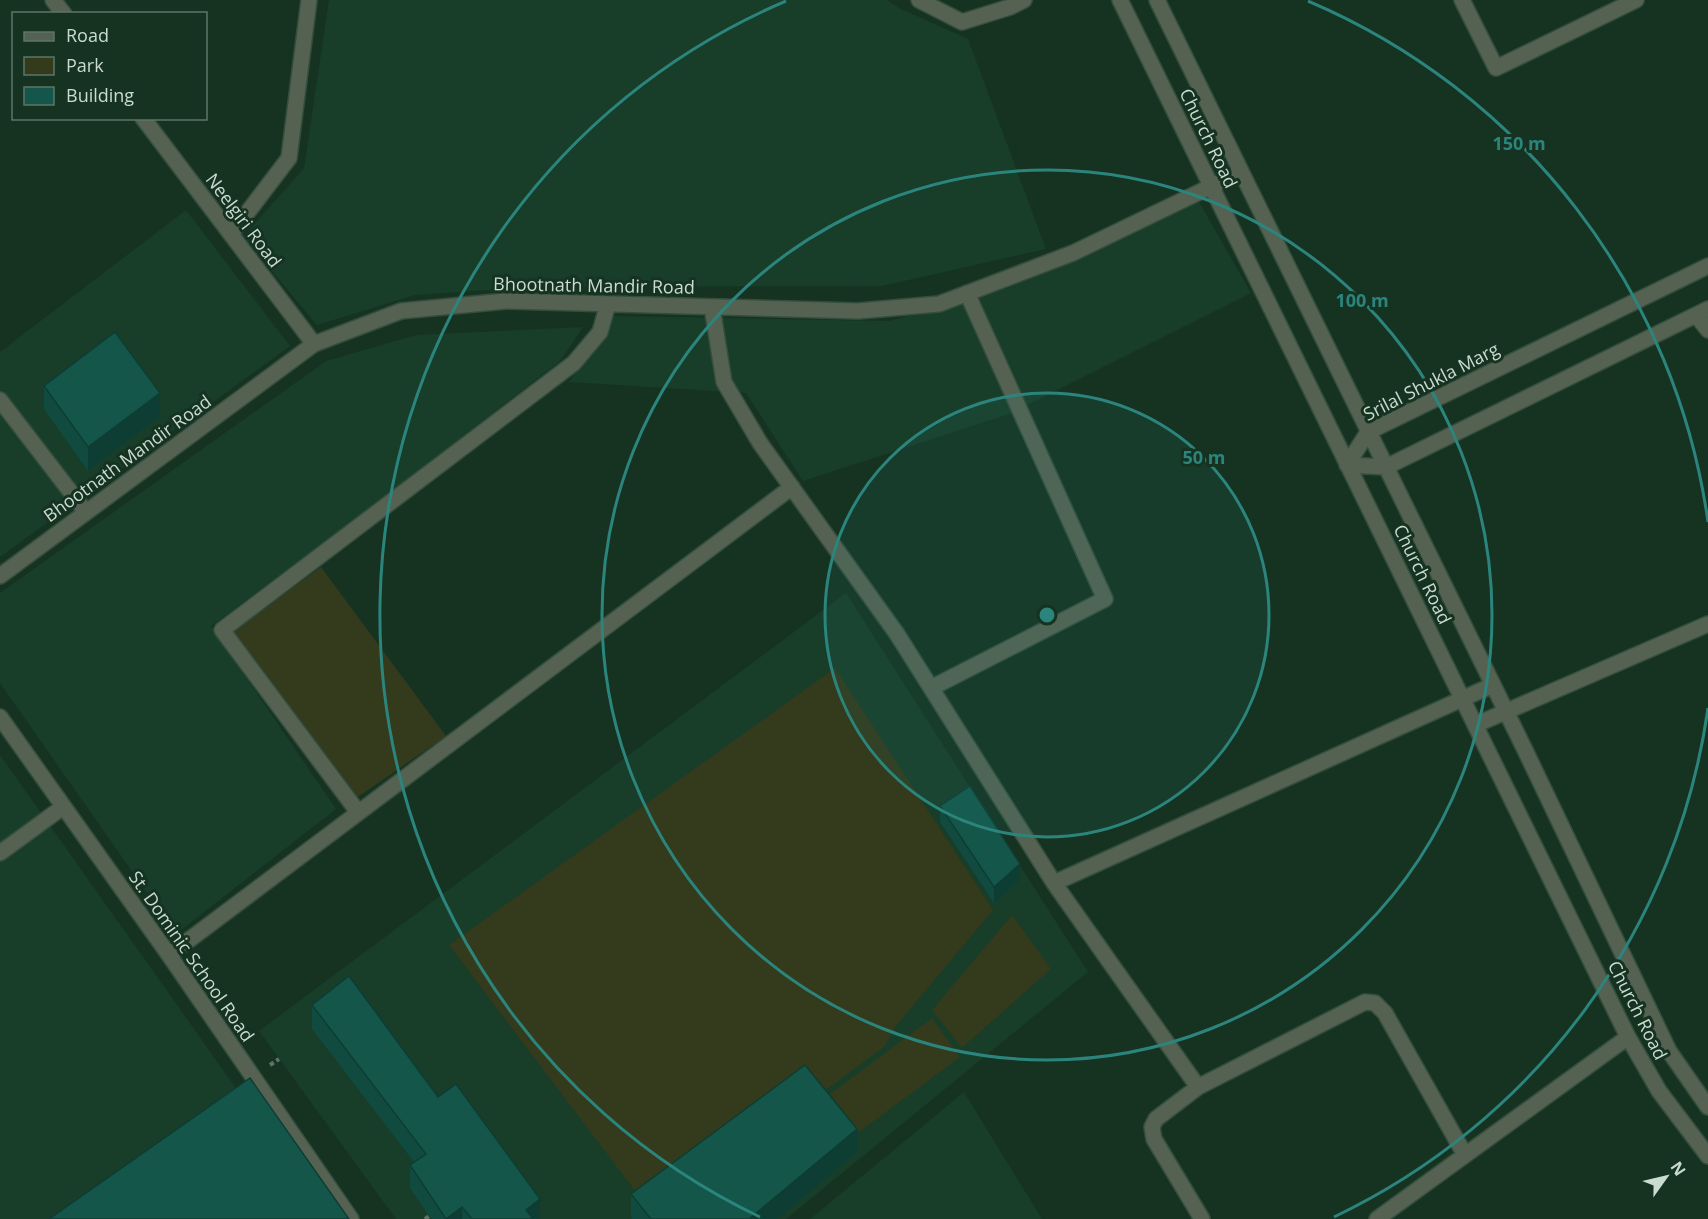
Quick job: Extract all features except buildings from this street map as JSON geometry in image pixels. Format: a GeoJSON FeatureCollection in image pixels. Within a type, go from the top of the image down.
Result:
{"type":"FeatureCollection","features":[{"type":"Feature","properties":{"kind":"street"},"geometry":{"type":"LineString","coordinates":[[53,0],[62,12]]}},
{"type":"Feature","properties":{"kind":"street"},"geometry":{"type":"LineString","coordinates":[[231,234],[289,158],[309,0]]}},
{"type":"Feature","properties":{"kind":"street"},"geometry":{"type":"LineString","coordinates":[[919,0],[962,22],[1024,0]]}},
{"type":"Feature","properties":{"kind":"street","name":"Church Road"},"geometry":{"type":"LineString","coordinates":[[1120,0],[1629,1037],[1659,1091],[1708,1156]]}},
{"type":"Feature","properties":{"kind":"street","name":"Church Road"},"geometry":{"type":"LineString","coordinates":[[1156,0],[1506,711],[1669,1051],[1708,1107]]}},
{"type":"Feature","properties":{"kind":"street"},"geometry":{"type":"LineString","coordinates":[[1462,0],[1496,69],[1636,0]]}},
{"type":"Feature","properties":{"kind":"street","name":"Neelgiri Road"},"geometry":{"type":"LineString","coordinates":[[145,120],[314,344]]}},
{"type":"Feature","properties":{"kind":"street","name":"Bhootnath Mandir Road"},"geometry":{"type":"LineString","coordinates":[[0,576],[314,344],[401,311],[506,301],[858,311],[939,304],[1073,254],[1241,172]]}},
{"type":"Feature","properties":{"kind":"street","name":"Srilal Shukla Marg"},"geometry":{"type":"LineString","coordinates":[[1347,465],[1368,432],[1708,266]]}},
{"type":"Feature","properties":{"kind":"street"},"geometry":{"type":"LineString","coordinates":[[931,688],[1105,599],[967,293]]}},
{"type":"Feature","properties":{"kind":"street"},"geometry":{"type":"LineString","coordinates":[[358,812],[222,630],[574,363],[600,332],[608,304]]}},
{"type":"Feature","properties":{"kind":"street"},"geometry":{"type":"LineString","coordinates":[[712,307],[724,382],[760,443],[897,634],[1054,883],[1198,1087]]}},
{"type":"Feature","properties":{"kind":"street"},"geometry":{"type":"LineString","coordinates":[[1347,465],[1386,467],[1702,312],[1708,330]]}},
{"type":"Feature","properties":{"kind":"street"},"geometry":{"type":"LineString","coordinates":[[0,400],[86,512]]}},
{"type":"Feature","properties":{"kind":"street"},"geometry":{"type":"LineString","coordinates":[[169,955],[792,487]]}},
{"type":"Feature","properties":{"kind":"street"},"geometry":{"type":"LineString","coordinates":[[1475,725],[1708,624]]}},
{"type":"Feature","properties":{"kind":"street"},"geometry":{"type":"LineString","coordinates":[[1054,883],[1493,685]]}},
{"type":"Feature","properties":{"kind":"street","name":"St. Dominic School Road"},"geometry":{"type":"LineString","coordinates":[[0,717],[169,955],[351,1219]]}},
{"type":"Feature","properties":{"kind":"street"},"geometry":{"type":"LineString","coordinates":[[0,853],[63,807]]}},
{"type":"Feature","properties":{"kind":"street"},"geometry":{"type":"LineString","coordinates":[[1202,1219],[1154,1139],[1152,1127],[1156,1119],[1198,1087],[1365,1002],[1376,1003],[1385,1013],[1465,1155]]}},
{"type":"Feature","properties":{"kind":"street"},"geometry":{"type":"LineString","coordinates":[[1377,1219],[1629,1037]]}},
{"type":"Feature","properties":{"kind":"shaded area"},"geometry":{"type":"Polygon","coordinates":[[[329,0],[887,0],[901,9],[968,39],[1046,249],[882,286],[533,287],[415,295],[317,325],[243,237],[304,168],[329,0]]]}},
{"type":"Feature","properties":{"kind":"shaded area"},"geometry":{"type":"Polygon","coordinates":[[[1199,202],[1251,293],[1009,414],[803,481],[746,393],[569,382],[613,316],[889,321],[986,295],[1199,202]]]}},
{"type":"Feature","properties":{"kind":"shaded area"},"geometry":{"type":"Polygon","coordinates":[[[186,210],[290,346],[0,557],[0,352],[186,210]]]}},
{"type":"Feature","properties":{"kind":"shaded area"},"geometry":{"type":"Polygon","coordinates":[[[583,327],[560,361],[350,523],[211,626],[336,809],[176,934],[0,683],[0,593],[326,361],[416,335],[583,327]]]}},
{"type":"Feature","properties":{"kind":"shaded area"},"geometry":{"type":"Polygon","coordinates":[[[846,593],[1088,972],[786,1219],[396,1219],[259,1031],[846,593]]]}},
{"type":"Feature","properties":{"kind":"shaded area"},"geometry":{"type":"Polygon","coordinates":[[[0,755],[250,1108],[328,1219],[0,1219],[0,755]]]}},
{"type":"Feature","properties":{"kind":"shaded area"},"geometry":{"type":"Polygon","coordinates":[[[964,1092],[1042,1219],[810,1219],[964,1092]]]}},
{"type":"Feature","properties":{"kind":"green space"},"geometry":{"type":"Polygon","coordinates":[[[321,567],[446,736],[358,797],[233,632],[321,567]]]}},
{"type":"Feature","properties":{"kind":"green space"},"geometry":{"type":"Polygon","coordinates":[[[835,668],[993,910],[896,1026],[884,1047],[822,1093],[638,1195],[449,945],[835,668]]]}},
{"type":"Feature","properties":{"kind":"green space"},"geometry":{"type":"Polygon","coordinates":[[[1012,915],[1051,969],[962,1048],[932,1010],[1012,915]]]}},
{"type":"Feature","properties":{"kind":"green space"},"geometry":{"type":"Polygon","coordinates":[[[932,1018],[960,1057],[859,1132],[830,1094],[932,1018]]]}}]}
